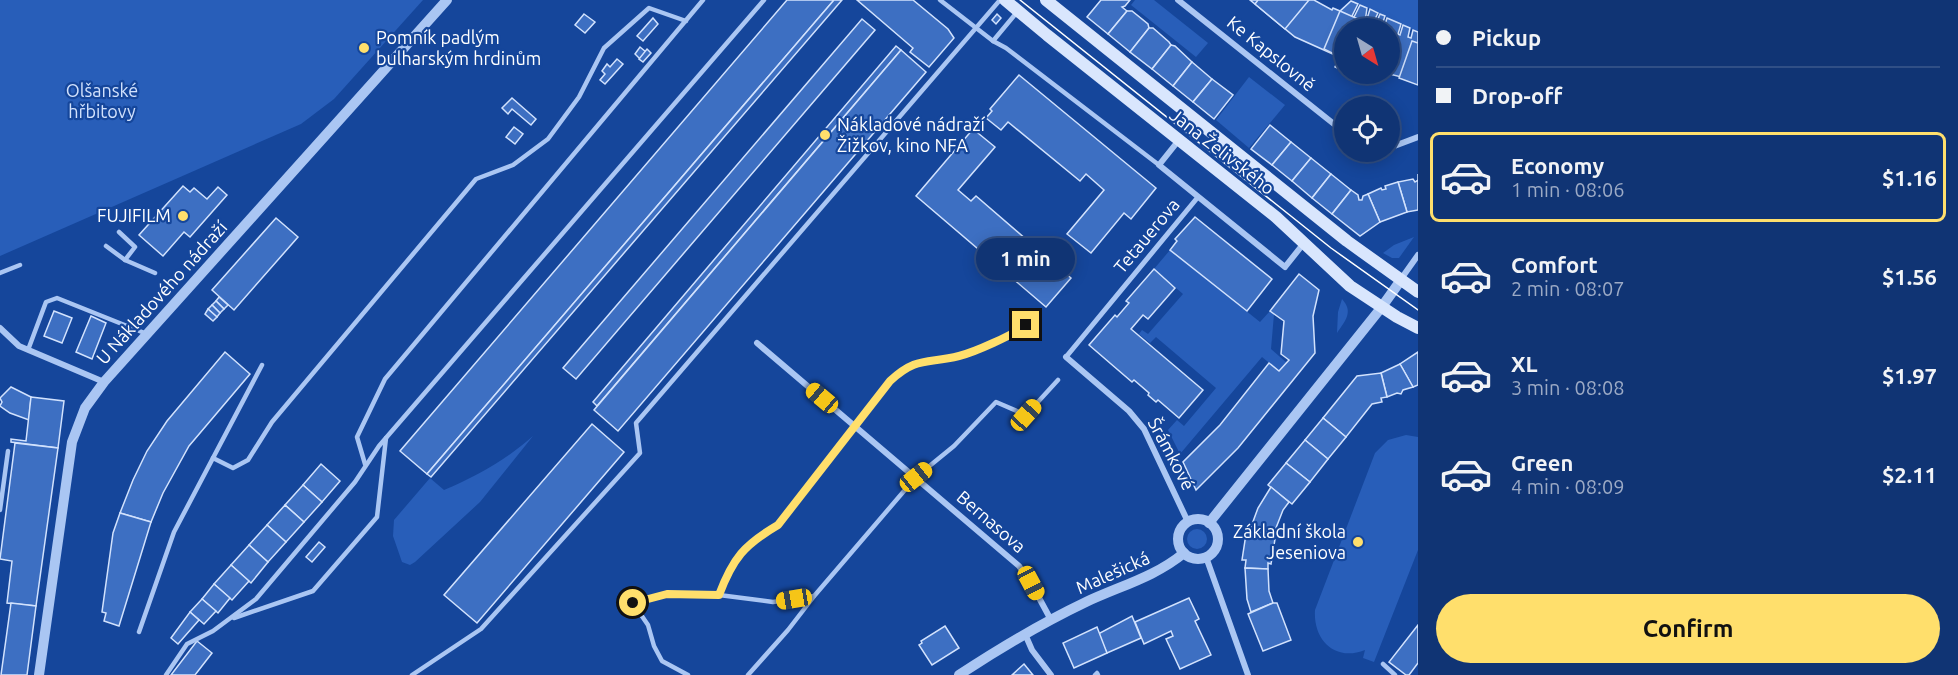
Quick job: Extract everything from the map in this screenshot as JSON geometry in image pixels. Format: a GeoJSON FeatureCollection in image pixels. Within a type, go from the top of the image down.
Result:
{"type":"FeatureCollection","features":[{"type":"Feature","properties":{"kind":"main road","name":"Jana Želivského"},"geometry":{"type":"LineString","coordinates":[[1005,0],[1276,217],[1350,286],[1381,308],[1418,327]]}},
{"type":"Feature","properties":{"kind":"main road","name":"Jana Želivského"},"geometry":{"type":"LineString","coordinates":[[1046,0],[1320,220],[1418,292]]}},
{"type":"Feature","properties":{"kind":"street","name":"U Nákladového nádraží"},"geometry":{"type":"LineString","coordinates":[[39,675],[72,442],[85,408],[104,382],[447,0]]}},
{"type":"Feature","properties":{"kind":"street","name":"Ke Kapslovně"},"geometry":{"type":"LineString","coordinates":[[1178,0],[1334,124]]}},
{"type":"Feature","properties":{"kind":"street"},"geometry":{"type":"LineString","coordinates":[[1400,144],[1418,137]]}},
{"type":"Feature","properties":{"kind":"street"},"geometry":{"type":"LineString","coordinates":[[1159,165],[1179,140]]}},
{"type":"Feature","properties":{"kind":"street","name":"Tetauerova"},"geometry":{"type":"LineString","coordinates":[[1066,357],[1198,197],[1159,165]]}},
{"type":"Feature","properties":{"kind":"street"},"geometry":{"type":"LineString","coordinates":[[1198,197],[1285,267],[1304,243]]}},
{"type":"Feature","properties":{"kind":"street"},"geometry":{"type":"LineString","coordinates":[[1209,523],[1381,308],[1418,255]]}},
{"type":"Feature","properties":{"kind":"street"},"geometry":{"type":"LineString","coordinates":[[0,328],[19,346],[104,382]]}},
{"type":"Feature","properties":{"kind":"street","name":"Bernasova"},"geometry":{"type":"LineString","coordinates":[[757,343],[1019,566],[1051,620]]}},
{"type":"Feature","properties":{"kind":"street","name":"Šrámkové"},"geometry":{"type":"LineString","coordinates":[[1066,357],[1129,411],[1144,429],[1188,522]]}},
{"type":"Feature","properties":{"kind":"street"},"geometry":{"type":"LineString","coordinates":[[1199,519],[1209,523],[1215,528],[1218,541],[1216,548],[1206,557],[1194,558],[1184,553],[1179,541],[1182,527],[1188,522],[1199,519]]}},
{"type":"Feature","properties":{"kind":"street","name":"Malešická"},"geometry":{"type":"LineString","coordinates":[[959,675],[1025,634],[1086,602],[1159,571],[1184,553]]}},
{"type":"Feature","properties":{"kind":"street"},"geometry":{"type":"LineString","coordinates":[[1206,557],[1248,675]]}},
{"type":"Feature","properties":{"kind":"street"},"geometry":{"type":"LineString","coordinates":[[1025,634],[1032,650],[1051,675]]}},
{"type":"Feature","properties":{"kind":"lane"},"geometry":{"type":"LineString","coordinates":[[366,464],[357,437],[385,379],[703,0]]}},
{"type":"Feature","properties":{"kind":"lane"},"geometry":{"type":"LineString","coordinates":[[166,675],[187,644],[213,631],[256,599],[355,482],[386,438],[764,0]]}},
{"type":"Feature","properties":{"kind":"lane"},"geometry":{"type":"LineString","coordinates":[[940,0],[1159,165]]}},
{"type":"Feature","properties":{"kind":"lane"},"geometry":{"type":"LineString","coordinates":[[412,675],[482,629],[640,453],[636,423],[1000,0]]}},
{"type":"Feature","properties":{"kind":"lane"},"geometry":{"type":"LineString","coordinates":[[213,458],[233,468],[248,460],[272,422],[476,178],[513,165],[548,139],[579,98],[604,48],[649,8],[686,21]]}},
{"type":"Feature","properties":{"kind":"lane"},"geometry":{"type":"LineString","coordinates":[[993,41],[1018,11]]}},
{"type":"Feature","properties":{"kind":"lane"},"geometry":{"type":"LineString","coordinates":[[119,232],[135,247],[125,260]]}},
{"type":"Feature","properties":{"kind":"lane"},"geometry":{"type":"LineString","coordinates":[[106,246],[125,260],[155,273]]}},
{"type":"Feature","properties":{"kind":"lane"},"geometry":{"type":"LineString","coordinates":[[0,273],[20,265]]}},
{"type":"Feature","properties":{"kind":"lane"},"geometry":{"type":"LineString","coordinates":[[28,350],[46,302],[57,298],[147,334]]}},
{"type":"Feature","properties":{"kind":"lane"},"geometry":{"type":"LineString","coordinates":[[719,595],[739,554],[756,539],[778,525],[890,381],[905,367],[930,360],[959,356],[1015,334],[1026,325]]}},
{"type":"Feature","properties":{"kind":"lane"},"geometry":{"type":"LineString","coordinates":[[139,632],[174,532],[262,365]]}},
{"type":"Feature","properties":{"kind":"lane"},"geometry":{"type":"LineString","coordinates":[[748,675],[916,477],[954,446],[996,402],[1026,415],[1058,380]]}},
{"type":"Feature","properties":{"kind":"lane"},"geometry":{"type":"LineString","coordinates":[[228,620],[313,591],[376,517],[386,438]]}},
{"type":"Feature","properties":{"kind":"lane"},"geometry":{"type":"LineString","coordinates":[[0,510],[8,451]]}},
{"type":"Feature","properties":{"kind":"lane"},"geometry":{"type":"LineString","coordinates":[[688,675],[662,661],[654,646],[648,625],[633,603],[667,594],[719,595],[773,602],[815,595]]}},
{"type":"Feature","properties":{"kind":"lane"},"geometry":{"type":"LineString","coordinates":[[1383,664],[1395,675]]}},
{"type":"Feature","properties":{"kind":"green space","name":"Olšanské hřbitovy"},"geometry":{"type":"Polygon","coordinates":[[[0,0],[423,0],[334,99],[301,124],[0,256],[0,0]]]}},
{"type":"Feature","properties":{"kind":"green space"},"geometry":{"type":"Polygon","coordinates":[[[1135,0],[1154,0],[1208,43],[1196,57],[1131,5],[1135,0]]]}},
{"type":"Feature","properties":{"kind":"green space"},"geometry":{"type":"Polygon","coordinates":[[[1351,0],[1418,0],[1418,32],[1400,23],[1400,18],[1389,18],[1351,0]]]}},
{"type":"Feature","properties":{"kind":"green space"},"geometry":{"type":"Polygon","coordinates":[[[1249,77],[1285,105],[1249,148],[1216,120],[1249,77]]]}},
{"type":"Feature","properties":{"kind":"green space"},"geometry":{"type":"Polygon","coordinates":[[[1414,237],[1399,258],[1392,258],[1383,253],[1394,245],[1414,237]]]}},
{"type":"Feature","properties":{"kind":"green space"},"geometry":{"type":"Polygon","coordinates":[[[1170,250],[1260,322],[1270,311],[1274,314],[1271,349],[1287,363],[1279,371],[1262,357],[1180,454],[1168,430],[1177,420],[1184,426],[1216,388],[1156,337],[1150,343],[1139,334],[1142,330],[1148,334],[1183,294],[1154,269],[1170,250]]]}},
{"type":"Feature","properties":{"kind":"green space"},"geometry":{"type":"Polygon","coordinates":[[[1342,299],[1348,312],[1337,333],[1338,312],[1342,299]]]}},
{"type":"Feature","properties":{"kind":"green space"},"geometry":{"type":"Polygon","coordinates":[[[1406,435],[1418,437],[1418,550],[1374,662],[1363,658],[1365,650],[1344,653],[1328,646],[1318,631],[1315,610],[1375,453],[1388,440],[1406,435]]]}},
{"type":"Feature","properties":{"kind":"green space"},"geometry":{"type":"Polygon","coordinates":[[[533,436],[480,502],[415,562],[410,565],[402,562],[393,536],[394,520],[430,478],[444,490],[491,467],[533,436]]]}},
{"type":"Feature","properties":{"kind":"green space"},"geometry":{"type":"Polygon","coordinates":[[[1197,529],[1204,532],[1207,539],[1204,546],[1197,549],[1190,546],[1187,539],[1190,532],[1197,529]]]}},
{"type":"Feature","properties":{"kind":"building"},"geometry":{"type":"Polygon","coordinates":[[[787,0],[834,0],[427,474],[400,451],[787,0]]]}},
{"type":"Feature","properties":{"kind":"building"},"geometry":{"type":"Polygon","coordinates":[[[834,0],[842,0],[431,477],[427,474],[834,0]]]}},
{"type":"Feature","properties":{"kind":"building"},"geometry":{"type":"Polygon","coordinates":[[[857,0],[913,0],[948,29],[954,38],[929,67],[910,52],[913,48],[857,0]]]}},
{"type":"Feature","properties":{"kind":"building"},"geometry":{"type":"Polygon","coordinates":[[[1101,0],[1130,0],[1122,7],[1127,11],[1108,34],[1087,17],[1101,0]]]}},
{"type":"Feature","properties":{"kind":"building"},"geometry":{"type":"Polygon","coordinates":[[[1250,0],[1314,0],[1332,10],[1333,8],[1340,11],[1351,1],[1358,4],[1352,16],[1354,17],[1360,5],[1367,8],[1366,18],[1334,18],[1334,55],[1295,37],[1250,0]]]}},
{"type":"Feature","properties":{"kind":"building"},"geometry":{"type":"Polygon","coordinates":[[[1258,0],[1309,0],[1285,29],[1255,4],[1258,0]]]}},
{"type":"Feature","properties":{"kind":"building"},"geometry":{"type":"Polygon","coordinates":[[[1370,9],[1378,13],[1376,18],[1367,18],[1370,9]]]}},
{"type":"Feature","properties":{"kind":"building"},"geometry":{"type":"Polygon","coordinates":[[[1127,11],[1132,11],[1148,24],[1149,28],[1130,52],[1108,34],[1127,11]]]}},
{"type":"Feature","properties":{"kind":"building"},"geometry":{"type":"Polygon","coordinates":[[[1340,11],[1356,18],[1337,18],[1340,11]]]}},
{"type":"Feature","properties":{"kind":"building"},"geometry":{"type":"Polygon","coordinates":[[[584,14],[595,22],[585,33],[575,25],[584,14]]]}},
{"type":"Feature","properties":{"kind":"building"},"geometry":{"type":"Polygon","coordinates":[[[997,14],[1001,18],[996,24],[992,20],[997,14]]]}},
{"type":"Feature","properties":{"kind":"building"},"geometry":{"type":"Polygon","coordinates":[[[653,18],[658,24],[643,41],[637,36],[653,18]]]}},
{"type":"Feature","properties":{"kind":"building"},"geometry":{"type":"Polygon","coordinates":[[[862,19],[875,30],[576,379],[563,368],[862,19]]]}},
{"type":"Feature","properties":{"kind":"building"},"geometry":{"type":"Polygon","coordinates":[[[1334,25],[1334,54],[1324,49],[1334,25]]]}},
{"type":"Feature","properties":{"kind":"building"},"geometry":{"type":"Polygon","coordinates":[[[1403,25],[1410,28],[1408,37],[1411,38],[1413,30],[1418,32],[1418,81],[1400,77],[1400,35],[1403,25]]]}},
{"type":"Feature","properties":{"kind":"building"},"geometry":{"type":"Polygon","coordinates":[[[1149,28],[1153,28],[1171,45],[1152,69],[1130,52],[1149,28]]]}},
{"type":"Feature","properties":{"kind":"building"},"geometry":{"type":"Polygon","coordinates":[[[1412,41],[1418,43],[1418,85],[1400,78],[1412,41]]]}},
{"type":"Feature","properties":{"kind":"building"},"geometry":{"type":"Polygon","coordinates":[[[1171,45],[1192,62],[1173,86],[1152,69],[1171,45]]]}},
{"type":"Feature","properties":{"kind":"building"},"geometry":{"type":"Polygon","coordinates":[[[896,46],[901,50],[597,406],[593,402],[896,46]]]}},
{"type":"Feature","properties":{"kind":"building"},"geometry":{"type":"Polygon","coordinates":[[[640,47],[646,52],[640,59],[635,54],[640,47]]]}},
{"type":"Feature","properties":{"kind":"building"},"geometry":{"type":"Polygon","coordinates":[[[647,49],[651,53],[643,62],[639,59],[647,49]]]}},
{"type":"Feature","properties":{"kind":"building"},"geometry":{"type":"Polygon","coordinates":[[[901,50],[926,72],[618,431],[594,410],[901,50]]]}},
{"type":"Feature","properties":{"kind":"building"},"geometry":{"type":"Polygon","coordinates":[[[617,59],[623,64],[605,84],[600,80],[605,74],[602,71],[607,64],[610,67],[617,59]]]}},
{"type":"Feature","properties":{"kind":"building"},"geometry":{"type":"Polygon","coordinates":[[[1192,62],[1212,79],[1193,102],[1173,86],[1192,62]]]}},
{"type":"Feature","properties":{"kind":"building"},"geometry":{"type":"Polygon","coordinates":[[[1019,75],[1156,188],[1131,219],[1124,213],[1091,253],[1067,234],[1104,190],[1086,174],[1080,181],[1008,122],[1001,130],[986,118],[992,111],[990,109],[1019,75]]]}},
{"type":"Feature","properties":{"kind":"building"},"geometry":{"type":"Polygon","coordinates":[[[1212,79],[1233,95],[1214,119],[1193,102],[1212,79]]]}},
{"type":"Feature","properties":{"kind":"building"},"geometry":{"type":"Polygon","coordinates":[[[512,98],[536,119],[531,125],[512,109],[508,114],[502,108],[512,98]]]}},
{"type":"Feature","properties":{"kind":"building"},"geometry":{"type":"Polygon","coordinates":[[[1270,125],[1291,142],[1272,165],[1251,149],[1270,125]]]}},
{"type":"Feature","properties":{"kind":"building"},"geometry":{"type":"Polygon","coordinates":[[[514,127],[523,134],[515,144],[506,137],[514,127]]]}},
{"type":"Feature","properties":{"kind":"building"},"geometry":{"type":"Polygon","coordinates":[[[973,129],[995,147],[958,190],[971,201],[976,196],[1071,278],[1046,307],[916,196],[973,129]]]}},
{"type":"Feature","properties":{"kind":"building"},"geometry":{"type":"Polygon","coordinates":[[[1291,142],[1311,158],[1292,181],[1272,165],[1291,142]]]}},
{"type":"Feature","properties":{"kind":"building"},"geometry":{"type":"Polygon","coordinates":[[[1311,158],[1331,174],[1312,198],[1292,181],[1311,158]]]}},
{"type":"Feature","properties":{"kind":"building"},"geometry":{"type":"Polygon","coordinates":[[[1331,174],[1351,190],[1332,214],[1312,198],[1331,174]]]}},
{"type":"Feature","properties":{"kind":"building"},"geometry":{"type":"Polygon","coordinates":[[[1418,180],[1418,210],[1407,212],[1398,182],[1418,180]]]}},
{"type":"Feature","properties":{"kind":"building"},"geometry":{"type":"Polygon","coordinates":[[[1398,182],[1407,212],[1380,222],[1368,194],[1381,188],[1386,189],[1385,186],[1398,182]]]}},
{"type":"Feature","properties":{"kind":"building","name":"FUJIFILM"},"geometry":{"type":"Polygon","coordinates":[[[183,186],[190,192],[194,188],[207,199],[218,187],[227,195],[190,237],[184,232],[163,256],[139,235],[183,186]]]}},
{"type":"Feature","properties":{"kind":"building"},"geometry":{"type":"Polygon","coordinates":[[[1351,190],[1358,195],[1359,200],[1368,194],[1380,222],[1360,236],[1332,214],[1351,190]]]}},
{"type":"Feature","properties":{"kind":"building"},"geometry":{"type":"Polygon","coordinates":[[[1195,217],[1272,279],[1247,311],[1170,250],[1177,241],[1175,239],[1195,217]]]}},
{"type":"Feature","properties":{"kind":"building"},"geometry":{"type":"Polygon","coordinates":[[[276,218],[298,237],[234,310],[212,290],[276,218]]]}},
{"type":"Feature","properties":{"kind":"building"},"geometry":{"type":"Polygon","coordinates":[[[1154,269],[1175,288],[1148,319],[1143,315],[1131,329],[1203,390],[1179,418],[1158,400],[1156,402],[1134,380],[1132,382],[1089,345],[1115,315],[1117,317],[1129,303],[1126,301],[1154,269]]]}},
{"type":"Feature","properties":{"kind":"building"},"geometry":{"type":"Polygon","coordinates":[[[1299,274],[1319,290],[1313,316],[1315,353],[1238,448],[1196,490],[1183,462],[1220,425],[1269,363],[1279,371],[1289,360],[1281,354],[1284,321],[1270,311],[1299,274]]]}},
{"type":"Feature","properties":{"kind":"building"},"geometry":{"type":"Polygon","coordinates":[[[219,297],[228,305],[224,309],[216,301],[219,297]]]}},
{"type":"Feature","properties":{"kind":"building"},"geometry":{"type":"Polygon","coordinates":[[[216,301],[224,309],[220,313],[212,305],[216,301]]]}},
{"type":"Feature","properties":{"kind":"building"},"geometry":{"type":"Polygon","coordinates":[[[212,305],[220,313],[217,317],[208,309],[212,305]]]}},
{"type":"Feature","properties":{"kind":"building"},"geometry":{"type":"Polygon","coordinates":[[[208,309],[217,317],[213,321],[205,314],[208,309]]]}},
{"type":"Feature","properties":{"kind":"building"},"geometry":{"type":"Polygon","coordinates":[[[54,311],[72,318],[62,343],[44,336],[54,311]]]}},
{"type":"Feature","properties":{"kind":"building"},"geometry":{"type":"Polygon","coordinates":[[[91,316],[106,323],[92,359],[76,352],[91,316]]]}},
{"type":"Feature","properties":{"kind":"building"},"geometry":{"type":"Polygon","coordinates":[[[225,352],[250,374],[189,446],[163,493],[151,522],[120,513],[147,451],[167,421],[225,352]]]}},
{"type":"Feature","properties":{"kind":"building"},"geometry":{"type":"Polygon","coordinates":[[[1418,352],[1418,385],[1413,387],[1400,364],[1418,352]]]}},
{"type":"Feature","properties":{"kind":"building"},"geometry":{"type":"Polygon","coordinates":[[[1400,364],[1413,387],[1403,390],[1401,394],[1397,393],[1387,397],[1381,373],[1400,364]]]}},
{"type":"Feature","properties":{"kind":"building"},"geometry":{"type":"Polygon","coordinates":[[[1381,373],[1387,397],[1381,398],[1382,402],[1372,404],[1346,437],[1323,418],[1357,376],[1381,373]]]}},
{"type":"Feature","properties":{"kind":"building"},"geometry":{"type":"Polygon","coordinates":[[[11,387],[31,397],[29,420],[10,413],[0,406],[2,402],[0,398],[11,387]]]}},
{"type":"Feature","properties":{"kind":"building"},"geometry":{"type":"Polygon","coordinates":[[[31,397],[64,401],[58,448],[11,442],[11,439],[26,441],[31,397]]]}},
{"type":"Feature","properties":{"kind":"building"},"geometry":{"type":"Polygon","coordinates":[[[1323,418],[1346,437],[1328,459],[1305,440],[1323,418]]]}},
{"type":"Feature","properties":{"kind":"building"},"geometry":{"type":"Polygon","coordinates":[[[592,424],[624,452],[477,623],[444,595],[592,424]]]}},
{"type":"Feature","properties":{"kind":"building"},"geometry":{"type":"Polygon","coordinates":[[[1305,440],[1328,459],[1310,482],[1286,463],[1305,440]]]}},
{"type":"Feature","properties":{"kind":"building"},"geometry":{"type":"Polygon","coordinates":[[[15,443],[58,448],[36,606],[7,603],[12,561],[0,559],[15,443]]]}},
{"type":"Feature","properties":{"kind":"building"},"geometry":{"type":"Polygon","coordinates":[[[1286,463],[1310,482],[1292,504],[1268,485],[1286,463]]]}},
{"type":"Feature","properties":{"kind":"building"},"geometry":{"type":"Polygon","coordinates":[[[321,464],[340,481],[322,502],[303,485],[321,464]]]}},
{"type":"Feature","properties":{"kind":"building"},"geometry":{"type":"Polygon","coordinates":[[[303,485],[322,502],[304,522],[285,505],[303,485]]]}},
{"type":"Feature","properties":{"kind":"building"},"geometry":{"type":"Polygon","coordinates":[[[1271,487],[1289,502],[1283,510],[1274,533],[1251,527],[1258,508],[1271,487]]]}},
{"type":"Feature","properties":{"kind":"building"},"geometry":{"type":"Polygon","coordinates":[[[285,505],[304,522],[286,542],[267,525],[285,505]]]}},
{"type":"Feature","properties":{"kind":"building"},"geometry":{"type":"Polygon","coordinates":[[[120,513],[151,522],[119,626],[104,621],[106,613],[102,612],[113,533],[120,513]]]}},
{"type":"Feature","properties":{"kind":"building"},"geometry":{"type":"Polygon","coordinates":[[[267,525],[286,542],[268,562],[249,545],[267,525]]]}},
{"type":"Feature","properties":{"kind":"building"},"geometry":{"type":"Polygon","coordinates":[[[1251,528],[1273,533],[1272,539],[1275,539],[1268,569],[1245,568],[1246,560],[1242,560],[1246,534],[1250,535],[1251,528]]]}},
{"type":"Feature","properties":{"kind":"building"},"geometry":{"type":"Polygon","coordinates":[[[319,542],[325,547],[312,562],[306,557],[319,542]]]}},
{"type":"Feature","properties":{"kind":"building"},"geometry":{"type":"Polygon","coordinates":[[[249,545],[268,562],[251,583],[231,565],[249,545]]]}},
{"type":"Feature","properties":{"kind":"building"},"geometry":{"type":"Polygon","coordinates":[[[231,565],[249,581],[232,600],[214,584],[231,565]]]}},
{"type":"Feature","properties":{"kind":"building"},"geometry":{"type":"Polygon","coordinates":[[[1245,568],[1268,569],[1269,591],[1273,603],[1251,612],[1247,599],[1245,568]]]}},
{"type":"Feature","properties":{"kind":"building"},"geometry":{"type":"Polygon","coordinates":[[[214,584],[230,598],[218,613],[202,599],[214,584]]]}},
{"type":"Feature","properties":{"kind":"building"},"geometry":{"type":"Polygon","coordinates":[[[1189,598],[1199,619],[1195,621],[1211,655],[1180,669],[1166,639],[1173,636],[1171,631],[1144,644],[1135,622],[1189,598]]]}},
{"type":"Feature","properties":{"kind":"building"},"geometry":{"type":"Polygon","coordinates":[[[202,599],[216,611],[204,624],[190,612],[202,599]]]}},
{"type":"Feature","properties":{"kind":"building"},"geometry":{"type":"Polygon","coordinates":[[[11,603],[36,606],[27,675],[1,675],[11,603]]]}},
{"type":"Feature","properties":{"kind":"building"},"geometry":{"type":"Polygon","coordinates":[[[1277,603],[1291,640],[1263,651],[1248,614],[1277,603]]]}},
{"type":"Feature","properties":{"kind":"building"},"geometry":{"type":"Polygon","coordinates":[[[190,612],[199,620],[178,644],[171,638],[190,612]]]}},
{"type":"Feature","properties":{"kind":"building"},"geometry":{"type":"Polygon","coordinates":[[[1132,616],[1141,638],[1107,653],[1098,634],[1132,616]]]}},
{"type":"Feature","properties":{"kind":"building"},"geometry":{"type":"Polygon","coordinates":[[[1418,625],[1418,663],[1409,675],[1406,675],[1389,662],[1418,625]]]}},
{"type":"Feature","properties":{"kind":"building"},"geometry":{"type":"Polygon","coordinates":[[[945,626],[959,648],[932,665],[919,645],[921,641],[945,626]]]}},
{"type":"Feature","properties":{"kind":"building"},"geometry":{"type":"Polygon","coordinates":[[[1097,627],[1107,653],[1074,668],[1063,643],[1097,627]]]}},
{"type":"Feature","properties":{"kind":"building"},"geometry":{"type":"Polygon","coordinates":[[[197,641],[212,653],[195,675],[171,675],[197,641]]]}},
{"type":"Feature","properties":{"kind":"building"},"geometry":{"type":"Polygon","coordinates":[[[1024,664],[1033,675],[1012,675],[1024,664]]]}},
{"type":"Feature","properties":{"kind":"tram line"},"geometry":{"type":"LineString","coordinates":[[1020,0],[1331,248],[1418,310]]}},
{"type":"Feature","properties":{"kind":"place","name":"Pomník padlým bulharským hrdinům"},"geometry":{"type":"Point","coordinates":[364,48]}},
{"type":"Feature","properties":{"kind":"place","name":"Nákladové nádraží Žižkov, kino NFA"},"geometry":{"type":"Point","coordinates":[825,135]}},
{"type":"Feature","properties":{"kind":"place","name":"FUJIFILM"},"geometry":{"type":"Point","coordinates":[183,216]}},
{"type":"Feature","properties":{"kind":"place","name":"Základní škola Jeseniova"},"geometry":{"type":"Point","coordinates":[1358,542]}},
{"type":"Feature","properties":{"kind":"route"},"geometry":{"type":"LineString","coordinates":[[633,603],[667,594],[719,595],[739,554],[756,539],[778,525],[890,381],[905,367],[930,360],[959,356],[1015,334],[1026,325]]}}]}
